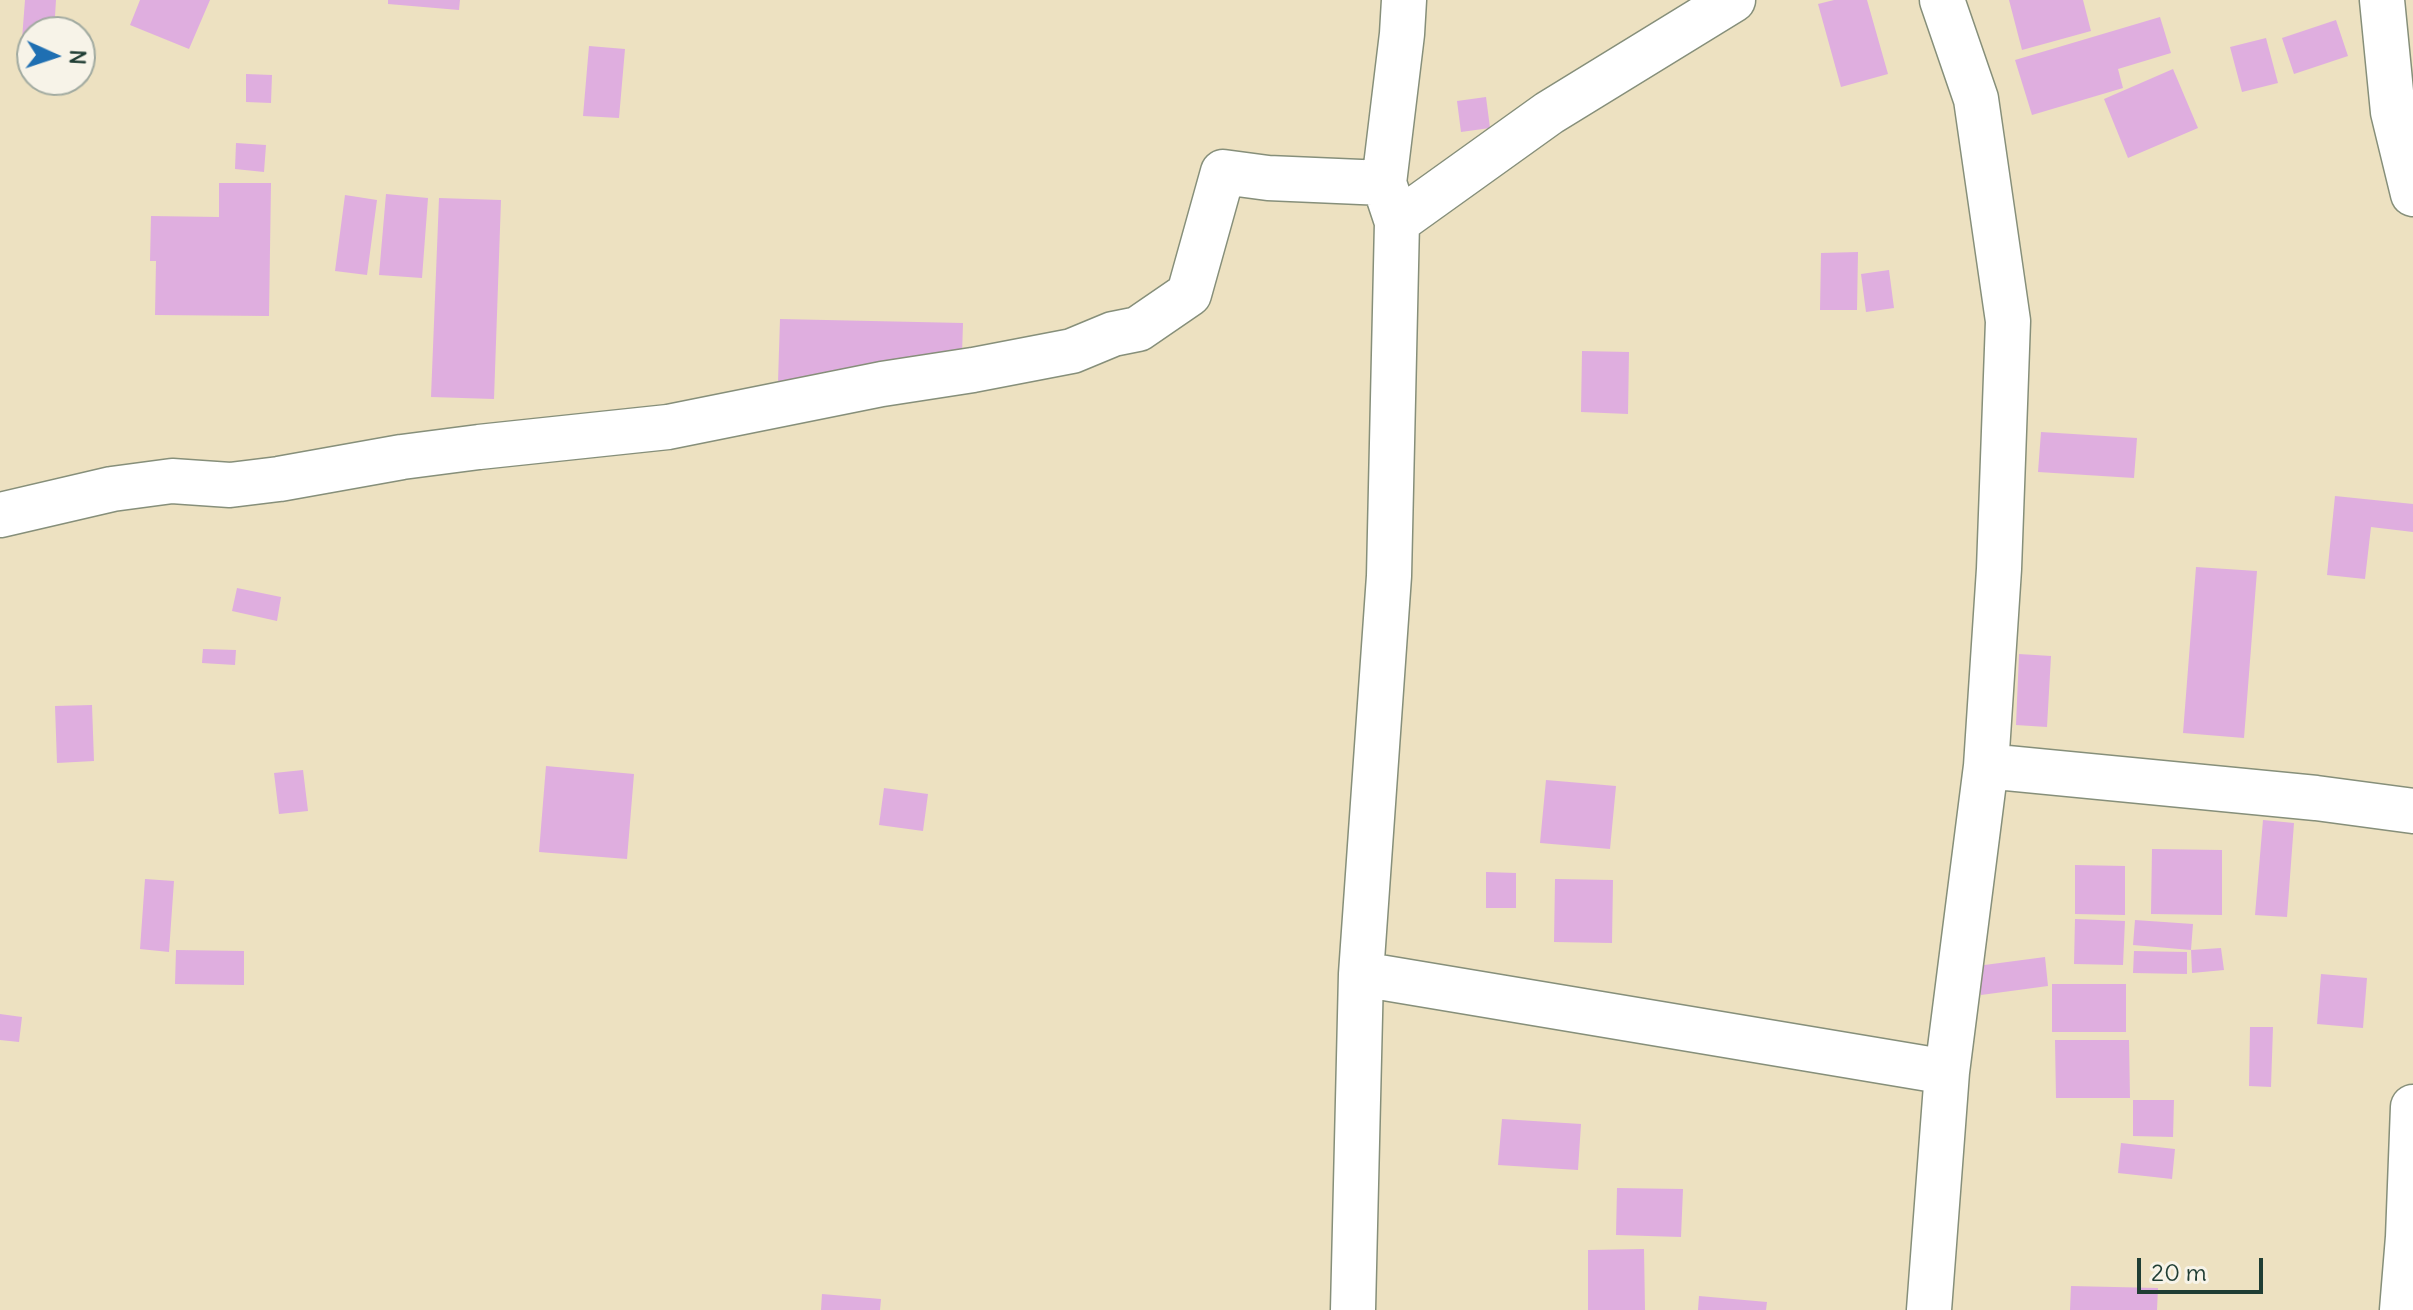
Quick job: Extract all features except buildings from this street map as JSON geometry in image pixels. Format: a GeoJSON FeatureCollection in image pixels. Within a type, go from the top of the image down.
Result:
{"type":"FeatureCollection","features":[{"type":"Feature","properties":{"kind":"street"},"geometry":{"type":"LineString","coordinates":[[1353,1310],[1361,974],[1389,576],[1390,203],[1404,0]]}},
{"type":"Feature","properties":{"kind":"street"},"geometry":{"type":"LineString","coordinates":[[0,515],[112,489],[172,481],[230,485],[402,457],[668,427],[882,384],[1072,351],[1113,334],[1138,329],[1189,294],[1223,172],[1390,203],[1549,113],[1733,0]]}},
{"type":"Feature","properties":{"kind":"street"},"geometry":{"type":"LineString","coordinates":[[1929,1310],[1947,1072],[1986,766],[1999,569],[2008,321],[1976,99],[1942,0]]}},
{"type":"Feature","properties":{"kind":"street"},"geometry":{"type":"LineString","coordinates":[[2382,0],[2393,112],[2413,194]]}},
{"type":"Feature","properties":{"kind":"street"},"geometry":{"type":"LineString","coordinates":[[1986,766],[2316,798],[2413,811]]}},
{"type":"Feature","properties":{"kind":"street"},"geometry":{"type":"LineString","coordinates":[[1361,974],[1947,1072]]}},
{"type":"Feature","properties":{"kind":"street"},"geometry":{"type":"LineString","coordinates":[[2402,1310],[2413,1107]]}}]}
